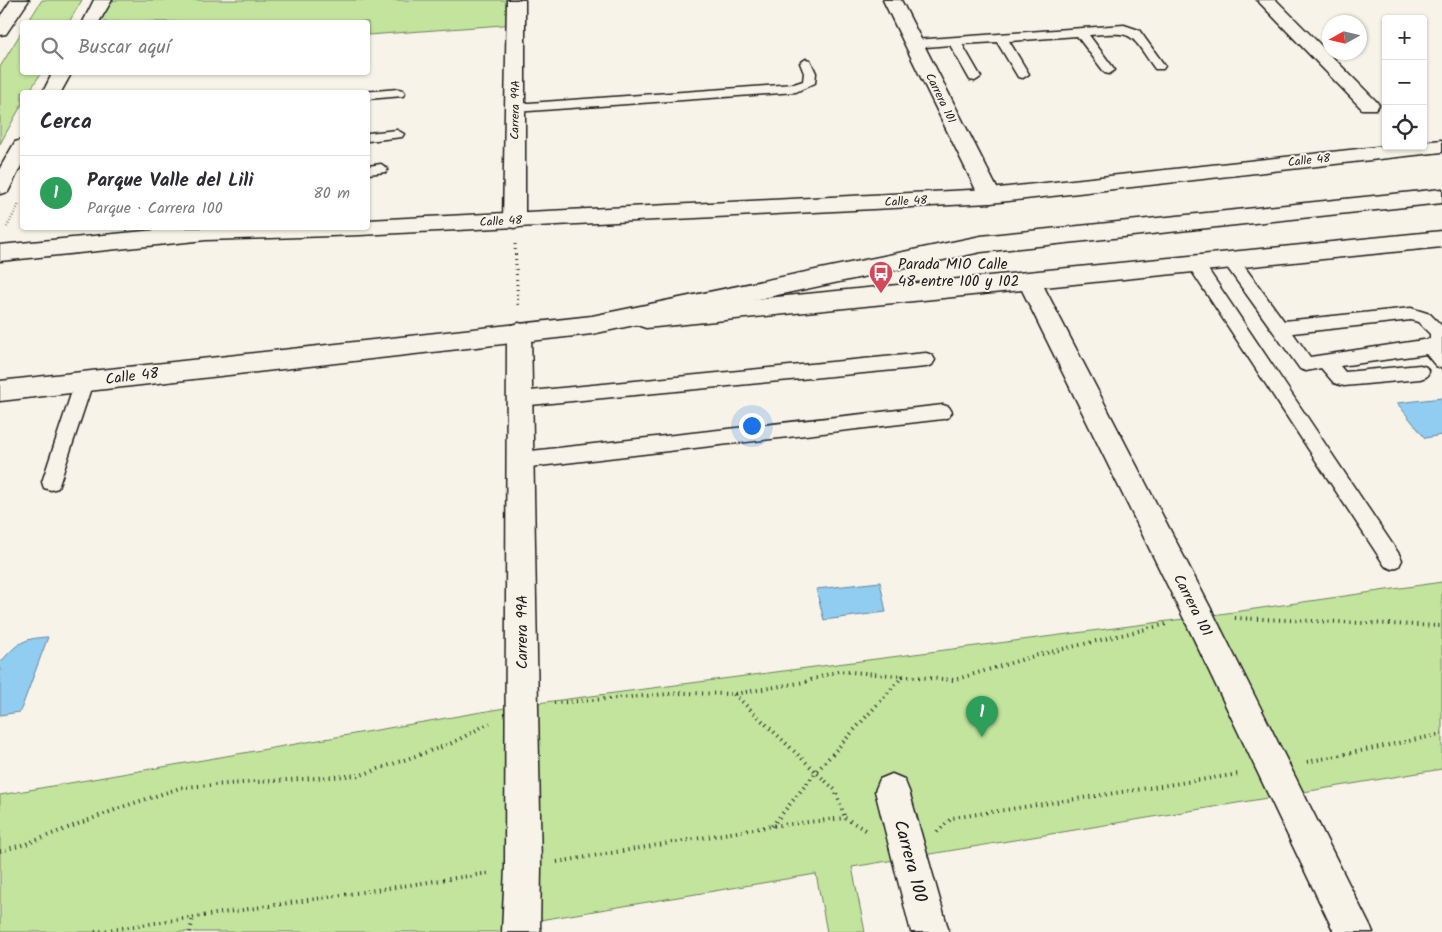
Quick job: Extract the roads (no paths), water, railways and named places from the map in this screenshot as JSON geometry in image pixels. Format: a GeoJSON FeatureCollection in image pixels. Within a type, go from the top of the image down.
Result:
{"type":"FeatureCollection","features":[{"type":"Feature","properties":{"kind":"street"},"geometry":{"type":"LineString","coordinates":[[0,30],[20,0]]}},
{"type":"Feature","properties":{"kind":"street"},"geometry":{"type":"LineString","coordinates":[[91,20],[103,0]]}},
{"type":"Feature","properties":{"kind":"street","name":"Carrera 99A"},"geometry":{"type":"LineString","coordinates":[[514,221],[516,0]]}},
{"type":"Feature","properties":{"kind":"street","name":"Carrera 101"},"geometry":{"type":"LineString","coordinates":[[892,0],[990,196]]}},
{"type":"Feature","properties":{"kind":"street"},"geometry":{"type":"LineString","coordinates":[[1266,0],[1368,105]]}},
{"type":"Feature","properties":{"kind":"street"},"geometry":{"type":"LineString","coordinates":[[53,90],[61,75]]}},
{"type":"Feature","properties":{"kind":"street","name":"Calle 48"},"geometry":{"type":"LineString","coordinates":[[370,227],[990,196],[1442,146]]}},
{"type":"Feature","properties":{"kind":"street"},"geometry":{"type":"LineString","coordinates":[[0,187],[20,150]]}},
{"type":"Feature","properties":{"kind":"street","name":"Calle 48"},"geometry":{"type":"LineString","coordinates":[[592,325],[981,244],[1324,210],[1442,196]]}},
{"type":"Feature","properties":{"kind":"street"},"geometry":{"type":"LineString","coordinates":[[0,252],[175,231],[228,230]]}},
{"type":"Feature","properties":{"kind":"street","name":"Calle 48"},"geometry":{"type":"LineString","coordinates":[[0,391],[519,332],[1028,279],[1442,239]]}},
{"type":"Feature","properties":{"kind":"street","name":"Carrera 101"},"geometry":{"type":"LineString","coordinates":[[1028,279],[1199,617],[1354,932]]}},
{"type":"Feature","properties":{"kind":"street","name":"Carrera 99A"},"geometry":{"type":"LineString","coordinates":[[519,332],[522,460],[522,932]]}},
{"type":"Feature","properties":{"kind":"street","name":"Carrera 100"},"geometry":{"type":"LineString","coordinates":[[892,791],[912,858],[930,932]]}},
{"type":"Feature","properties":{"kind":"lane"},"geometry":{"type":"LineString","coordinates":[[914,44],[1124,29],[1135,33],[1159,66]]}},
{"type":"Feature","properties":{"kind":"lane"},"geometry":{"type":"LineString","coordinates":[[1080,32],[1108,70]]}},
{"type":"Feature","properties":{"kind":"lane"},"geometry":{"type":"LineString","coordinates":[[1001,38],[1023,74]]}},
{"type":"Feature","properties":{"kind":"lane"},"geometry":{"type":"LineString","coordinates":[[954,41],[975,77]]}},
{"type":"Feature","properties":{"kind":"lane"},"geometry":{"type":"LineString","coordinates":[[515,108],[796,88],[809,82],[810,73],[806,63]]}},
{"type":"Feature","properties":{"kind":"lane"},"geometry":{"type":"LineString","coordinates":[[370,95],[398,93]]}},
{"type":"Feature","properties":{"kind":"lane"},"geometry":{"type":"LineString","coordinates":[[370,136],[397,134]]}},
{"type":"Feature","properties":{"kind":"lane"},"geometry":{"type":"LineString","coordinates":[[1230,260],[1306,364],[1430,347],[1438,342],[1438,332],[1424,318],[1411,314],[1280,328]]}},
{"type":"Feature","properties":{"kind":"lane"},"geometry":{"type":"LineString","coordinates":[[1195,263],[1392,560]]}},
{"type":"Feature","properties":{"kind":"lane"},"geometry":{"type":"LineString","coordinates":[[1430,347],[1442,362]]}},
{"type":"Feature","properties":{"kind":"lane"},"geometry":{"type":"LineString","coordinates":[[520,399],[926,360]]}},
{"type":"Feature","properties":{"kind":"lane"},"geometry":{"type":"LineString","coordinates":[[1326,362],[1340,378],[1420,372]]}},
{"type":"Feature","properties":{"kind":"lane"},"geometry":{"type":"LineString","coordinates":[[51,482],[84,382]]}},
{"type":"Feature","properties":{"kind":"lane"},"geometry":{"type":"LineString","coordinates":[[522,460],[943,412]]}},
{"type":"Feature","properties":{"kind":"water"},"geometry":{"type":"Polygon","coordinates":[[[1442,398],[1442,435],[1425,438],[1397,403],[1442,398]]]}},
{"type":"Feature","properties":{"kind":"water"},"geometry":{"type":"Polygon","coordinates":[[[880,582],[886,612],[824,620],[816,589],[880,582]]]}},
{"type":"Feature","properties":{"kind":"water"},"geometry":{"type":"Polygon","coordinates":[[[48,637],[20,712],[0,715],[0,663],[21,643],[32,639],[48,637]]]}},
{"type":"Feature","properties":{"kind":"place","name":"Parada MIO Calle 48 entre 100 y 102"},"geometry":{"type":"Point","coordinates":[881,294]}},
{"type":"Feature","properties":{"kind":"place","name":"Parque Valle del Lili"},"geometry":{"type":"Point","coordinates":[982,737]}}]}
